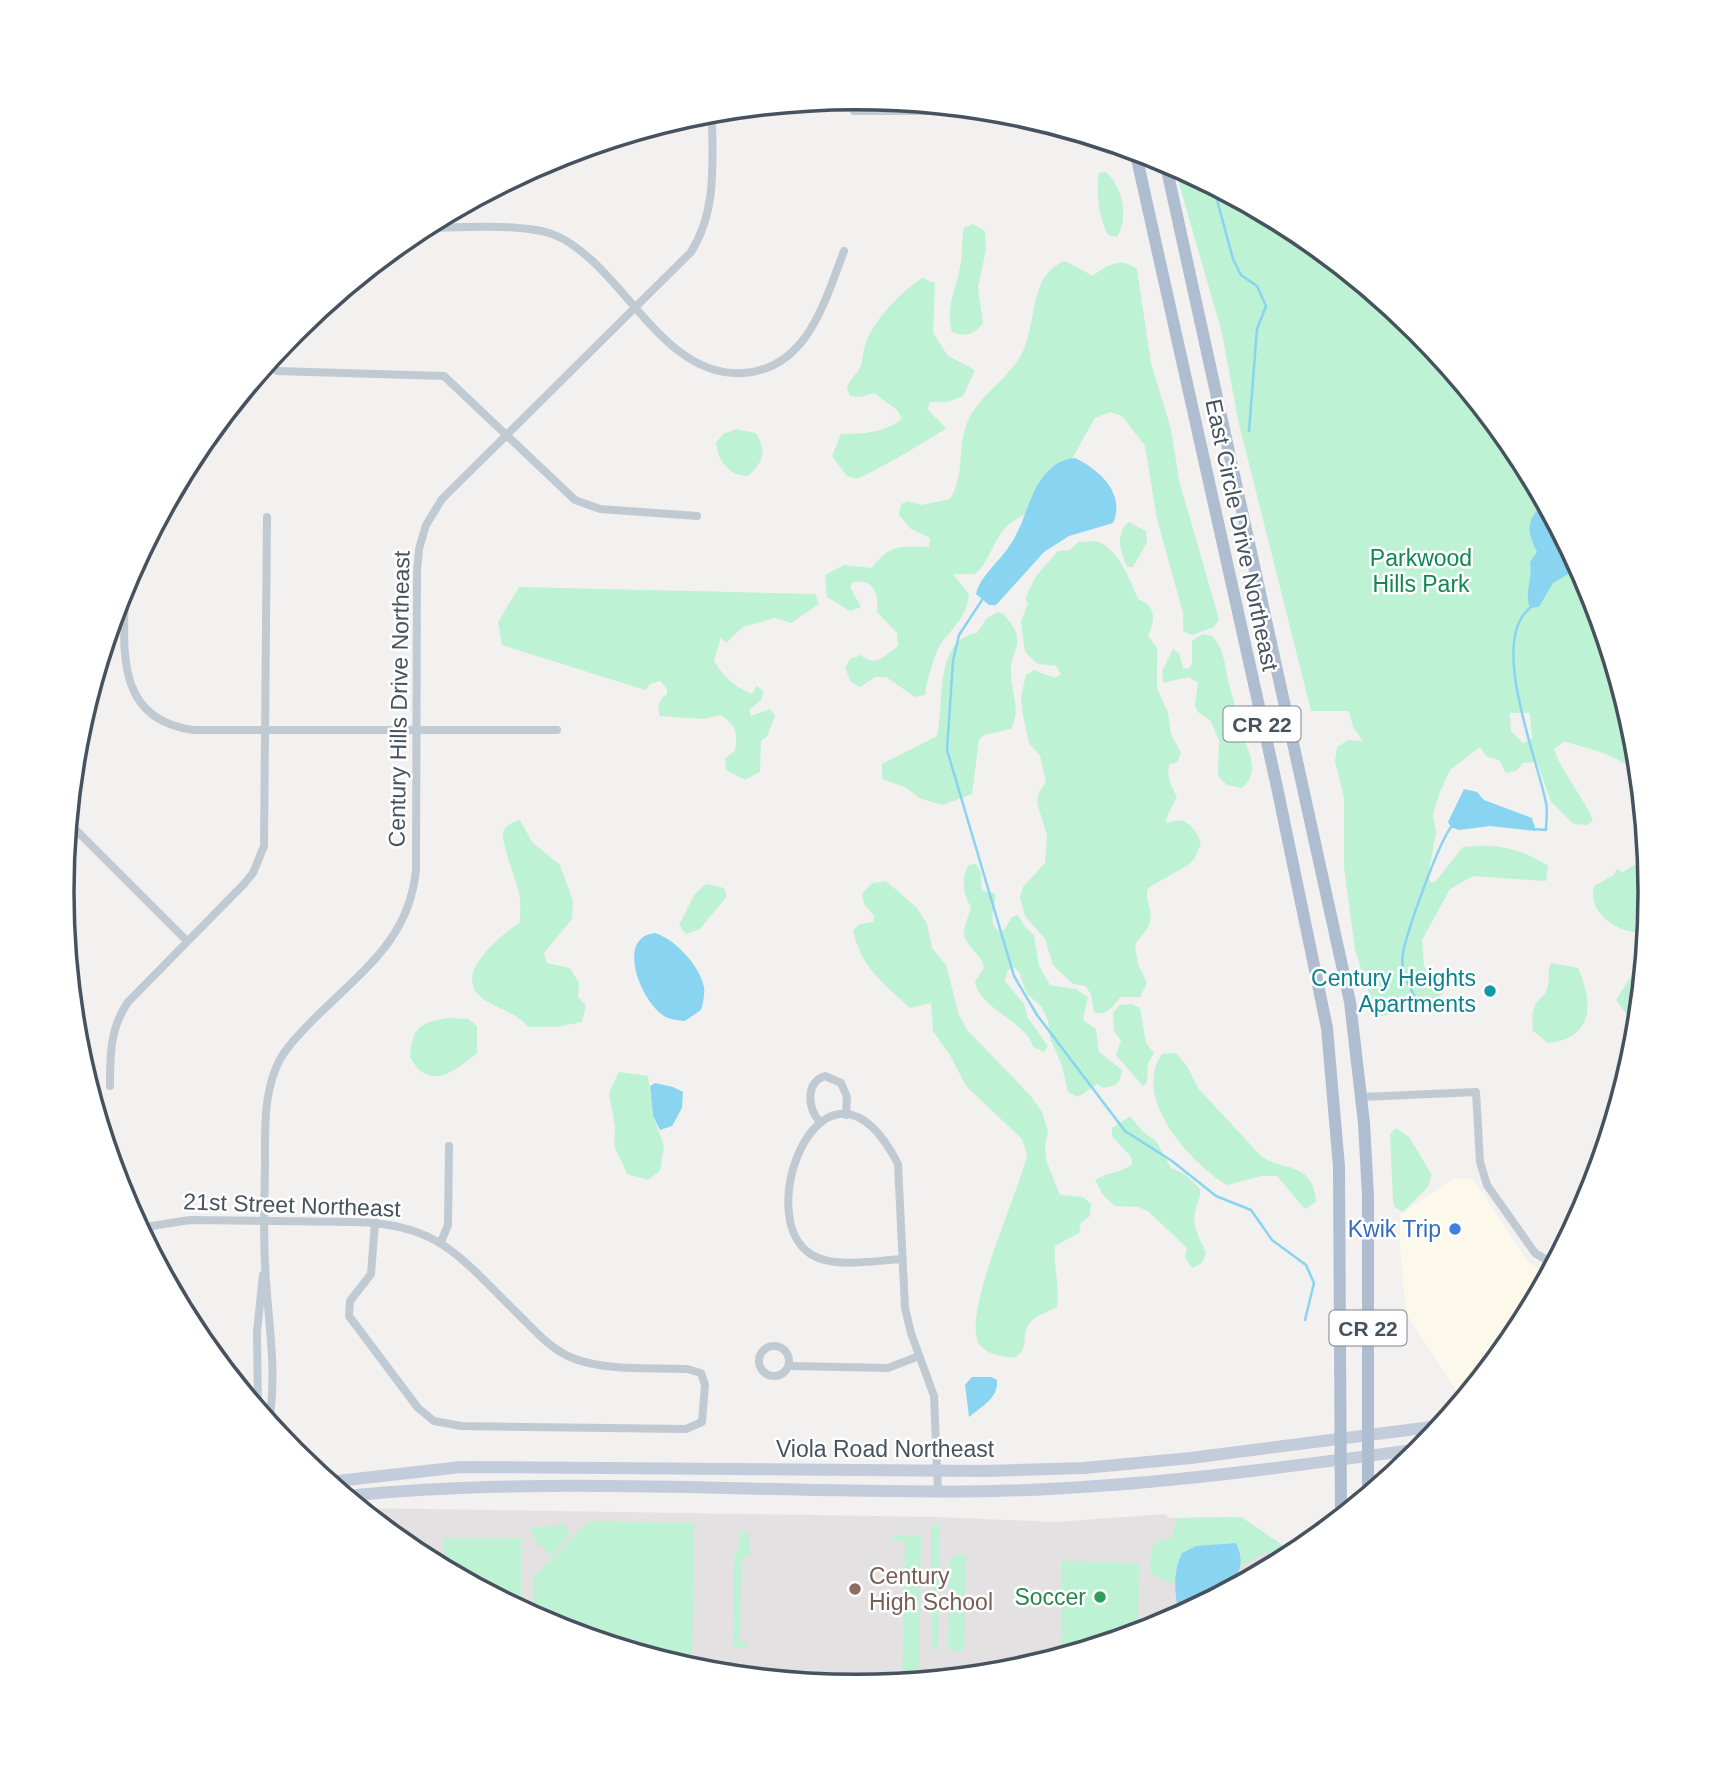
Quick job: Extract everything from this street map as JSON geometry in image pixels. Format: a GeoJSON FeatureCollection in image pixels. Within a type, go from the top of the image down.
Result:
{"type":"FeatureCollection","features":[{"type":"Feature","properties":{"kind":"main road","name":"East Circle Drive Northeast"},"geometry":{"type":"LineString","coordinates":[[1138,163],[1277,787],[1327,1028],[1339,1167],[1341,1504]]}},
{"type":"Feature","properties":{"kind":"main road","name":"East Circle Drive Northeast"},"geometry":{"type":"LineString","coordinates":[[1168,175],[1350,1002],[1362,1097],[1368,1196],[1368,1482]]}},
{"type":"Feature","properties":{"kind":"main road","name":"Viola Road Northeast"},"geometry":{"type":"LineString","coordinates":[[342,1481],[461,1467],[938,1471],[1084,1468],[1341,1440],[1423,1428]]}},
{"type":"Feature","properties":{"kind":"main road","name":"Viola Road Northeast"},"geometry":{"type":"LineString","coordinates":[[359,1495],[461,1488],[938,1491],[1148,1484],[1399,1452]]}},
{"type":"Feature","properties":{"kind":"street"},"geometry":{"type":"LineString","coordinates":[[854,111],[907,111]]}},
{"type":"Feature","properties":{"kind":"street","name":"Century Hills Drive Northeast"},"geometry":{"type":"LineString","coordinates":[[270,1409],[272,1327],[265,1265],[264,1221],[266,1103],[277,1065],[296,1038],[389,944],[411,904],[416,869],[417,572],[422,536],[442,499],[682,262],[704,227],[712,196],[712,123]]}},
{"type":"Feature","properties":{"kind":"street"},"geometry":{"type":"LineString","coordinates":[[442,228],[525,229],[548,232],[573,246],[691,361],[720,373],[751,373],[779,362],[808,335],[844,251]]}},
{"type":"Feature","properties":{"kind":"street"},"geometry":{"type":"LineString","coordinates":[[276,371],[444,376],[562,491],[587,506],[697,516]]}},
{"type":"Feature","properties":{"kind":"street"},"geometry":{"type":"LineString","coordinates":[[110,1086],[112,1039],[119,1014],[243,886],[259,860],[265,835],[267,517]]}},
{"type":"Feature","properties":{"kind":"street"},"geometry":{"type":"LineString","coordinates":[[125,612],[126,671],[134,693],[148,711],[167,725],[179,729],[557,730]]}},
{"type":"Feature","properties":{"kind":"street"},"geometry":{"type":"LineString","coordinates":[[76,830],[187,941]]}},
{"type":"Feature","properties":{"kind":"street"},"geometry":{"type":"LineString","coordinates":[[819,1121],[810,1103],[811,1091],[815,1082],[825,1076],[841,1083],[847,1097],[846,1115]]}},
{"type":"Feature","properties":{"kind":"street"},"geometry":{"type":"LineString","coordinates":[[1362,1097],[1476,1092],[1480,1162],[1487,1185],[1530,1247],[1545,1260]]}},
{"type":"Feature","properties":{"kind":"street"},"geometry":{"type":"LineString","coordinates":[[903,1259],[846,1262],[814,1256],[800,1245],[792,1232],[792,1169],[809,1131],[819,1121],[846,1115],[869,1125],[890,1149],[898,1164],[903,1259],[905,1308],[935,1403],[938,1491]]}},
{"type":"Feature","properties":{"kind":"street"},"geometry":{"type":"LineString","coordinates":[[441,1242],[448,1225],[449,1146]]}},
{"type":"Feature","properties":{"kind":"street","name":"21st Street Northeast"},"geometry":{"type":"LineString","coordinates":[[149,1226],[190,1220],[374,1222],[407,1227],[441,1242],[533,1329],[568,1356],[595,1364],[687,1369],[701,1373],[705,1385],[702,1422],[694,1428],[658,1429],[448,1425],[430,1419],[408,1398],[349,1316],[350,1301],[371,1275],[374,1222]]}},
{"type":"Feature","properties":{"kind":"street","name":"Century Hills Drive Northeast"},"geometry":{"type":"LineString","coordinates":[[258,1395],[257,1332],[265,1265]]}},
{"type":"Feature","properties":{"kind":"street"},"geometry":{"type":"LineString","coordinates":[[789,1366],[888,1368],[919,1356]]}},
{"type":"Feature","properties":{"kind":"shaded area","name":"Kwik Trip"},"geometry":{"type":"Polygon","coordinates":[[[1454,1179],[1473,1179],[1527,1261],[1540,1269],[1506,1326],[1457,1391],[1406,1313],[1400,1215],[1454,1179]]]}},
{"type":"Feature","properties":{"kind":"shaded area","name":"Century High School"},"geometry":{"type":"Polygon","coordinates":[[[375,1508],[938,1517],[1054,1522],[1165,1514],[1169,1518],[1241,1517],[1284,1546],[1201,1593],[1155,1614],[1058,1647],[1008,1658],[958,1667],[856,1674],[753,1667],[653,1647],[604,1632],[556,1614],[464,1569],[375,1508]]]}},
{"type":"Feature","properties":{"kind":"green space"},"geometry":{"type":"Polygon","coordinates":[[[1106,172],[1117,186],[1122,203],[1123,221],[1117,237],[1108,235],[1099,205],[1099,173],[1106,172]]]}},
{"type":"Feature","properties":{"kind":"green space","name":"Parkwood Hills Park"},"geometry":{"type":"Polygon","coordinates":[[[1178,179],[1246,214],[1332,271],[1408,339],[1443,376],[1476,415],[1533,500],[1578,592],[1596,640],[1611,689],[1627,766],[1594,750],[1564,742],[1554,749],[1593,821],[1587,825],[1574,824],[1551,802],[1537,762],[1523,763],[1516,771],[1506,773],[1499,760],[1487,757],[1480,747],[1450,770],[1440,792],[1433,814],[1436,833],[1428,876],[1430,882],[1435,882],[1463,847],[1486,845],[1508,848],[1529,855],[1548,866],[1546,881],[1473,876],[1450,889],[1422,940],[1424,967],[1442,979],[1445,991],[1432,1005],[1377,1017],[1355,950],[1344,867],[1344,798],[1335,761],[1337,747],[1348,740],[1363,741],[1353,727],[1349,711],[1311,711],[1238,420],[1222,333],[1178,179]],[[1510,713],[1511,731],[1523,743],[1532,739],[1530,713],[1510,713]]]}},
{"type":"Feature","properties":{"kind":"green space"},"geometry":{"type":"Polygon","coordinates":[[[973,224],[985,231],[986,249],[978,288],[983,323],[969,334],[961,334],[952,332],[950,307],[961,262],[964,228],[973,224]]]}},
{"type":"Feature","properties":{"kind":"green space"},"geometry":{"type":"Polygon","coordinates":[[[1065,261],[1093,276],[1104,268],[1120,263],[1137,269],[1151,363],[1171,429],[1179,480],[1219,619],[1214,627],[1192,635],[1183,631],[1183,613],[1157,519],[1145,446],[1122,416],[1110,412],[1095,418],[1053,488],[1035,508],[1004,529],[980,569],[975,574],[953,574],[969,594],[968,601],[960,620],[939,646],[925,695],[915,697],[886,677],[875,677],[860,687],[851,682],[845,668],[850,659],[860,655],[871,660],[884,657],[898,646],[897,633],[877,612],[876,594],[870,585],[866,582],[853,582],[850,587],[861,607],[850,611],[827,597],[825,575],[844,565],[872,568],[884,554],[896,548],[929,547],[930,538],[911,529],[899,515],[901,504],[908,501],[922,505],[950,499],[958,481],[963,436],[971,415],[1018,360],[1028,337],[1040,286],[1054,267],[1065,261]]]}},
{"type":"Feature","properties":{"kind":"green space"},"geometry":{"type":"Polygon","coordinates":[[[922,278],[935,283],[933,333],[948,356],[975,370],[963,396],[948,402],[930,402],[927,409],[946,428],[863,476],[848,476],[832,456],[841,434],[881,430],[902,418],[897,410],[874,393],[861,397],[850,396],[848,386],[861,366],[869,335],[881,316],[896,299],[922,278]]]}},
{"type":"Feature","properties":{"kind":"green space"},"geometry":{"type":"Polygon","coordinates":[[[736,429],[756,433],[762,446],[758,466],[748,476],[730,470],[717,450],[716,443],[723,434],[736,429]]]}},
{"type":"Feature","properties":{"kind":"green space"},"geometry":{"type":"Polygon","coordinates":[[[1129,522],[1146,531],[1147,542],[1133,567],[1127,567],[1120,543],[1124,527],[1129,522]]]}},
{"type":"Feature","properties":{"kind":"green space"},"geometry":{"type":"Polygon","coordinates":[[[1095,541],[1103,544],[1116,556],[1138,599],[1149,606],[1153,614],[1148,636],[1157,648],[1157,689],[1168,712],[1171,734],[1181,753],[1177,762],[1170,764],[1168,772],[1177,797],[1165,821],[1168,823],[1179,820],[1189,824],[1201,843],[1195,858],[1188,865],[1148,888],[1150,922],[1135,946],[1138,964],[1147,983],[1140,997],[1121,997],[1103,1013],[1094,1012],[1091,994],[1085,986],[1073,984],[1053,965],[1045,939],[1025,916],[1020,897],[1023,887],[1045,863],[1047,835],[1037,803],[1039,792],[1046,782],[1040,756],[1029,743],[1021,697],[1026,675],[1034,670],[1055,678],[1061,674],[1056,666],[1038,664],[1025,652],[1021,621],[1028,604],[1025,599],[1036,576],[1058,551],[1070,550],[1078,542],[1095,541]]]}},
{"type":"Feature","properties":{"kind":"green space"},"geometry":{"type":"Polygon","coordinates":[[[519,587],[815,594],[819,604],[791,623],[775,618],[743,627],[726,643],[721,637],[714,661],[721,672],[735,685],[752,694],[757,686],[764,692],[761,700],[749,710],[751,716],[770,709],[775,716],[767,736],[761,741],[760,772],[745,780],[726,770],[725,758],[735,751],[736,734],[733,726],[721,715],[702,719],[660,716],[659,704],[667,694],[667,689],[660,681],[650,684],[645,690],[502,645],[498,622],[519,587]]]}},
{"type":"Feature","properties":{"kind":"green space"},"geometry":{"type":"Polygon","coordinates":[[[998,612],[1004,614],[1017,637],[1011,666],[1014,722],[1011,729],[984,735],[979,740],[972,794],[943,805],[921,799],[905,787],[882,779],[882,764],[937,736],[947,660],[953,648],[963,638],[977,633],[987,618],[998,612]]]}},
{"type":"Feature","properties":{"kind":"green space"},"geometry":{"type":"Polygon","coordinates":[[[1203,634],[1212,636],[1222,653],[1235,707],[1234,723],[1251,757],[1251,774],[1248,782],[1241,788],[1227,785],[1218,776],[1219,740],[1210,720],[1199,713],[1195,706],[1198,682],[1188,677],[1163,683],[1162,671],[1173,649],[1179,653],[1183,668],[1188,669],[1192,664],[1192,641],[1203,634]]]}},
{"type":"Feature","properties":{"kind":"green space"},"geometry":{"type":"Polygon","coordinates":[[[520,820],[532,842],[560,865],[573,901],[572,919],[544,953],[547,963],[570,968],[579,983],[578,997],[586,1006],[582,1022],[557,1027],[528,1027],[518,1017],[482,998],[474,988],[472,978],[482,956],[520,922],[519,893],[503,833],[507,826],[520,820]]]}},
{"type":"Feature","properties":{"kind":"green space"},"geometry":{"type":"Polygon","coordinates":[[[976,864],[981,873],[982,891],[995,893],[992,917],[998,931],[1004,930],[1012,917],[1018,915],[1034,935],[1039,966],[1050,985],[1076,989],[1088,997],[1083,1020],[1096,1029],[1099,1052],[1122,1070],[1119,1081],[1114,1085],[1103,1088],[1097,1084],[1078,1097],[1068,1092],[1062,1066],[1050,1038],[1048,1020],[1041,1006],[1027,994],[1019,972],[1014,967],[1007,971],[1005,981],[1024,1004],[1028,1018],[1048,1046],[1044,1052],[1033,1047],[1022,1030],[979,992],[975,982],[984,968],[983,963],[968,944],[964,934],[971,906],[965,892],[965,874],[969,865],[976,864]]]}},
{"type":"Feature","properties":{"kind":"green space"},"geometry":{"type":"Polygon","coordinates":[[[1634,865],[1637,866],[1636,932],[1612,924],[1599,912],[1595,904],[1594,886],[1614,875],[1616,869],[1623,872],[1634,865]]]}},
{"type":"Feature","properties":{"kind":"green space"},"geometry":{"type":"Polygon","coordinates":[[[886,881],[917,908],[927,924],[932,948],[946,965],[959,1015],[968,1031],[1030,1095],[1042,1112],[1048,1131],[1046,1160],[1060,1195],[1083,1197],[1091,1204],[1090,1216],[1081,1223],[1079,1233],[1055,1246],[1057,1307],[1029,1323],[1023,1347],[1014,1358],[987,1351],[980,1345],[976,1331],[984,1282],[1027,1154],[1022,1139],[966,1086],[950,1055],[933,1031],[931,1003],[910,1008],[874,974],[861,954],[853,930],[860,924],[873,922],[874,916],[864,904],[862,894],[872,883],[886,881]]]}},
{"type":"Feature","properties":{"kind":"green space"},"geometry":{"type":"Polygon","coordinates":[[[706,884],[724,888],[727,896],[700,929],[686,934],[679,925],[694,895],[706,884]]]}},
{"type":"Feature","properties":{"kind":"green space"},"geometry":{"type":"Polygon","coordinates":[[[1551,963],[1578,968],[1587,1005],[1582,1026],[1575,1034],[1548,1043],[1533,1031],[1532,1019],[1535,1005],[1546,991],[1551,963]]]}},
{"type":"Feature","properties":{"kind":"green space"},"geometry":{"type":"Polygon","coordinates":[[[1633,973],[1627,1015],[1616,1000],[1633,973]]]}},
{"type":"Feature","properties":{"kind":"green space"},"geometry":{"type":"Polygon","coordinates":[[[1131,1004],[1140,1008],[1146,1043],[1154,1053],[1148,1063],[1147,1083],[1143,1086],[1116,1055],[1121,1041],[1114,1031],[1113,1013],[1120,1005],[1131,1004]]]}},
{"type":"Feature","properties":{"kind":"green space"},"geometry":{"type":"Polygon","coordinates":[[[468,1019],[477,1026],[477,1053],[451,1072],[433,1076],[425,1074],[410,1057],[413,1038],[420,1027],[432,1021],[468,1019]]]}},
{"type":"Feature","properties":{"kind":"green space"},"geometry":{"type":"Polygon","coordinates":[[[1176,1053],[1187,1066],[1198,1088],[1260,1155],[1295,1169],[1309,1179],[1316,1202],[1305,1209],[1277,1176],[1261,1176],[1227,1185],[1197,1161],[1169,1127],[1159,1109],[1154,1090],[1154,1071],[1162,1054],[1176,1053]]]}},
{"type":"Feature","properties":{"kind":"green space"},"geometry":{"type":"Polygon","coordinates":[[[619,1072],[648,1076],[653,1116],[664,1146],[660,1171],[648,1180],[627,1174],[614,1145],[615,1126],[609,1093],[619,1072]]]}},
{"type":"Feature","properties":{"kind":"green space"},"geometry":{"type":"Polygon","coordinates":[[[1130,1116],[1143,1132],[1156,1141],[1171,1168],[1186,1175],[1200,1189],[1195,1223],[1206,1253],[1202,1263],[1192,1268],[1185,1257],[1187,1248],[1148,1211],[1138,1207],[1115,1206],[1103,1195],[1095,1180],[1132,1164],[1131,1157],[1112,1136],[1112,1128],[1130,1116]]]}},
{"type":"Feature","properties":{"kind":"green space"},"geometry":{"type":"Polygon","coordinates":[[[1396,1128],[1409,1137],[1432,1175],[1428,1187],[1403,1212],[1395,1207],[1393,1201],[1390,1134],[1396,1128]]]}},
{"type":"Feature","properties":{"kind":"green space"},"geometry":{"type":"Polygon","coordinates":[[[1241,1517],[1284,1546],[1269,1555],[1265,1552],[1240,1567],[1241,1553],[1236,1543],[1196,1546],[1176,1566],[1174,1585],[1150,1573],[1151,1550],[1157,1541],[1169,1540],[1173,1536],[1176,1518],[1241,1517]]]}},
{"type":"Feature","properties":{"kind":"green space"},"geometry":{"type":"Polygon","coordinates":[[[589,1521],[694,1523],[692,1656],[604,1632],[533,1604],[534,1577],[589,1521]]]}},
{"type":"Feature","properties":{"kind":"green space"},"geometry":{"type":"Polygon","coordinates":[[[563,1522],[570,1535],[551,1556],[536,1542],[530,1527],[558,1526],[563,1522]]]}},
{"type":"Feature","properties":{"kind":"green space"},"geometry":{"type":"Polygon","coordinates":[[[935,1524],[940,1527],[938,1646],[932,1651],[931,1528],[935,1524]]]}},
{"type":"Feature","properties":{"kind":"green space"},"geometry":{"type":"Polygon","coordinates":[[[740,1532],[750,1533],[750,1557],[742,1557],[741,1564],[740,1642],[748,1642],[748,1648],[733,1647],[734,1557],[740,1545],[740,1532]]]}},
{"type":"Feature","properties":{"kind":"green space"},"geometry":{"type":"Polygon","coordinates":[[[894,1535],[921,1536],[919,1671],[902,1672],[905,1542],[894,1541],[894,1535]]]}},
{"type":"Feature","properties":{"kind":"green space"},"geometry":{"type":"Polygon","coordinates":[[[444,1538],[521,1538],[521,1598],[464,1569],[443,1556],[444,1538]]]}},
{"type":"Feature","properties":{"kind":"green space"},"geometry":{"type":"Polygon","coordinates":[[[966,1554],[964,1652],[954,1651],[948,1646],[950,1562],[955,1555],[966,1554]]]}},
{"type":"Feature","properties":{"kind":"green space","name":"Soccer"},"geometry":{"type":"Polygon","coordinates":[[[1062,1561],[1139,1563],[1138,1620],[1061,1646],[1062,1561]]]}},
{"type":"Feature","properties":{"kind":"water"},"geometry":{"type":"Polygon","coordinates":[[[1075,458],[1093,469],[1108,484],[1116,502],[1113,523],[1069,536],[1044,552],[996,605],[989,605],[976,594],[978,587],[1015,537],[1043,476],[1055,465],[1075,458]]]}},
{"type":"Feature","properties":{"kind":"water"},"geometry":{"type":"Polygon","coordinates":[[[1538,509],[1570,573],[1553,583],[1539,607],[1530,608],[1530,562],[1537,552],[1530,535],[1538,509]]]}},
{"type":"Feature","properties":{"kind":"water"},"geometry":{"type":"Polygon","coordinates":[[[1464,789],[1477,792],[1484,800],[1532,818],[1536,831],[1490,826],[1459,830],[1451,827],[1448,822],[1464,789]]]}},
{"type":"Feature","properties":{"kind":"water"},"geometry":{"type":"Polygon","coordinates":[[[655,933],[678,947],[692,962],[702,979],[704,993],[701,1010],[685,1021],[668,1018],[658,1011],[649,1001],[636,973],[636,946],[643,937],[655,933]]]}},
{"type":"Feature","properties":{"kind":"water"},"geometry":{"type":"Polygon","coordinates":[[[655,1083],[683,1092],[682,1108],[672,1126],[660,1130],[653,1116],[650,1086],[655,1083]]]}},
{"type":"Feature","properties":{"kind":"water"},"geometry":{"type":"Polygon","coordinates":[[[972,1377],[991,1377],[997,1380],[997,1386],[992,1397],[969,1417],[965,1385],[972,1377]]]}},
{"type":"Feature","properties":{"kind":"water"},"geometry":{"type":"Polygon","coordinates":[[[1236,1543],[1240,1557],[1239,1569],[1236,1574],[1178,1604],[1176,1576],[1179,1561],[1182,1553],[1196,1546],[1236,1543]]]}},
{"type":"Feature","properties":{"kind":"waterway"},"geometry":{"type":"LineString","coordinates":[[1218,199],[1233,259],[1241,275],[1257,286],[1266,306],[1257,329],[1249,431]]}},
{"type":"Feature","properties":{"kind":"waterway"},"geometry":{"type":"LineString","coordinates":[[982,600],[959,635],[953,661],[947,750],[1014,976],[1037,1015],[1125,1131],[1172,1161],[1216,1196],[1251,1210],[1272,1240],[1306,1265],[1314,1283],[1305,1320]]}},
{"type":"Feature","properties":{"kind":"waterway"},"geometry":{"type":"LineString","coordinates":[[1530,608],[1518,624],[1514,646],[1514,673],[1526,731],[1547,806],[1546,830],[1532,829]]}},
{"type":"Feature","properties":{"kind":"waterway"},"geometry":{"type":"LineString","coordinates":[[1416,999],[1404,971],[1403,953],[1424,887],[1439,849],[1452,826]]}},
{"type":"Feature","properties":{"kind":"place","name":"Century Heights Apartments"},"geometry":{"type":"Point","coordinates":[1490,991]}},
{"type":"Feature","properties":{"kind":"place","name":"Kwik Trip"},"geometry":{"type":"Point","coordinates":[1455,1229]}},
{"type":"Feature","properties":{"kind":"place","name":"Century High School"},"geometry":{"type":"Point","coordinates":[855,1589]}},
{"type":"Feature","properties":{"kind":"place","name":"Soccer"},"geometry":{"type":"Point","coordinates":[1100,1597]}}]}
